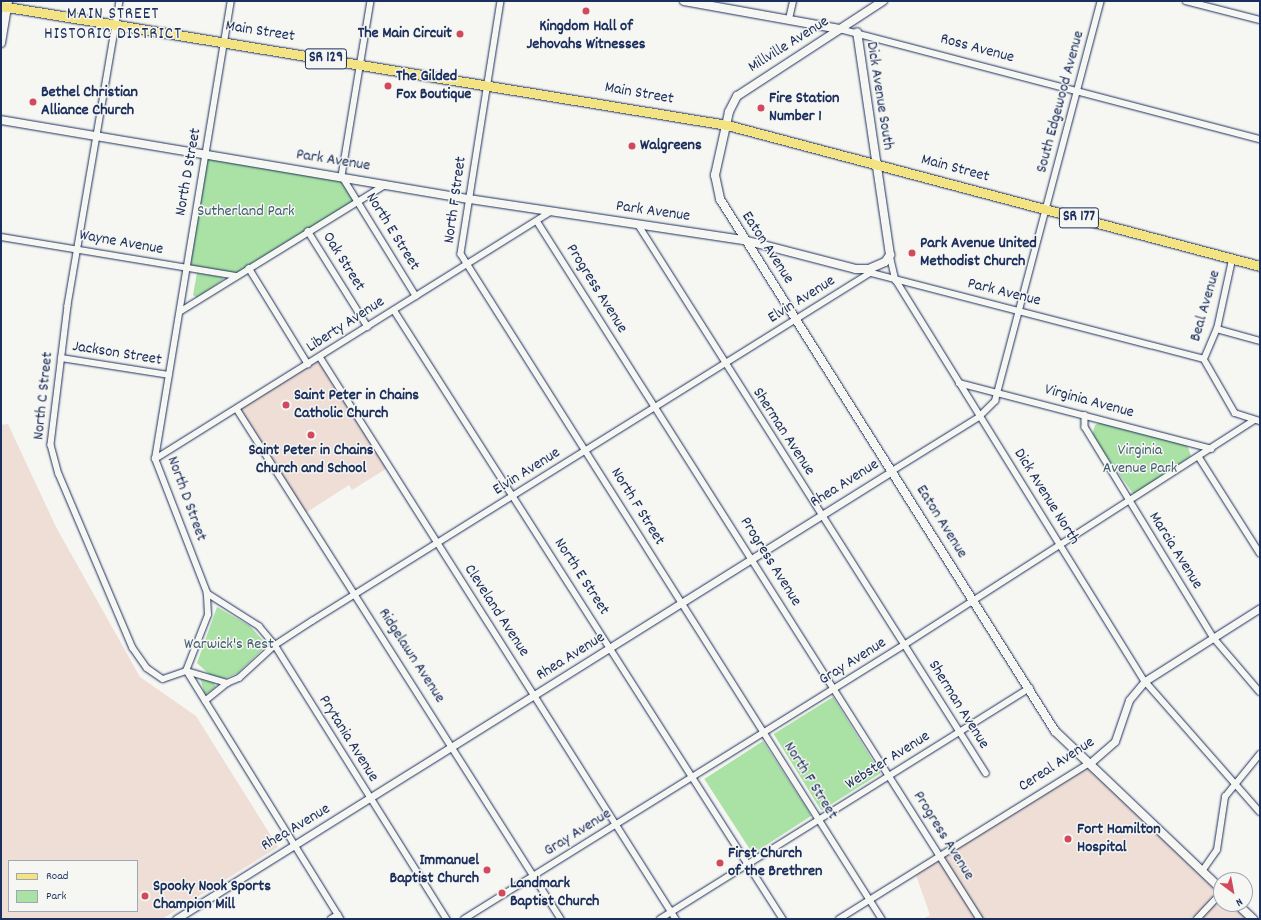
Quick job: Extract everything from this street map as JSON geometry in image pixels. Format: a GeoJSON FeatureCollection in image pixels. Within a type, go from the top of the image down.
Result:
{"type":"FeatureCollection","features":[{"type":"Feature","properties":{"kind":"main road","name":"Ross Avenue"},"geometry":{"type":"LineString","coordinates":[[684,1],[840,29]]}},
{"type":"Feature","properties":{"kind":"main road","name":"Millville Avenue"},"geometry":{"type":"LineString","coordinates":[[727,125],[731,106],[741,93],[883,1]]}},
{"type":"Feature","properties":{"kind":"main road","name":"Main Street"},"geometry":{"type":"LineString","coordinates":[[5,4],[116,24],[487,84],[727,125],[875,163],[1232,260],[1260,266]]}},
{"type":"Feature","properties":{"kind":"main road"},"geometry":{"type":"LineString","coordinates":[[1,43],[5,4]]}},
{"type":"Feature","properties":{"kind":"main road","name":"Dick Avenue South"},"geometry":{"type":"LineString","coordinates":[[857,32],[875,163]]}},
{"type":"Feature","properties":{"kind":"main road","name":"Park Avenue"},"geometry":{"type":"LineString","coordinates":[[1,120],[206,155],[342,176],[469,199],[744,240],[856,269]]}},
{"type":"Feature","properties":{"kind":"main road","name":"Eaton Avenue"},"geometry":{"type":"LineString","coordinates":[[727,125],[715,179],[724,207],[1030,688],[1055,731],[1213,881]]}},
{"type":"Feature","properties":{"kind":"main road","name":"Dick Avenue North"},"geometry":{"type":"LineString","coordinates":[[875,163],[890,254]]}},
{"type":"Feature","properties":{"kind":"main road"},"geometry":{"type":"LineString","coordinates":[[856,269],[877,266],[890,254]]}},
{"type":"Feature","properties":{"kind":"main road"},"geometry":{"type":"LineString","coordinates":[[1246,912],[1253,919]]}},
{"type":"Feature","properties":{"kind":"street","name":"North C Street"},"geometry":{"type":"LineString","coordinates":[[120,1],[78,249],[50,437],[60,474],[133,648],[155,676],[172,678],[186,671]]}},
{"type":"Feature","properties":{"kind":"street","name":"North D Street"},"geometry":{"type":"LineString","coordinates":[[186,671],[208,615],[206,593],[155,459],[181,311],[231,1]]}},
{"type":"Feature","properties":{"kind":"street"},"geometry":{"type":"LineString","coordinates":[[342,176],[371,1]]}},
{"type":"Feature","properties":{"kind":"street","name":"North F Street"},"geometry":{"type":"LineString","coordinates":[[501,1],[460,247],[467,264],[882,919]]}},
{"type":"Feature","properties":{"kind":"street"},"geometry":{"type":"LineString","coordinates":[[789,19],[793,1]]}},
{"type":"Feature","properties":{"kind":"street","name":"South Edgewood Avenue"},"geometry":{"type":"LineString","coordinates":[[1019,311],[1101,1]]}},
{"type":"Feature","properties":{"kind":"street"},"geometry":{"type":"LineString","coordinates":[[1186,1],[1260,20]]}},
{"type":"Feature","properties":{"kind":"street","name":"Ross Avenue"},"geometry":{"type":"LineString","coordinates":[[840,29],[857,32],[1260,139]]}},
{"type":"Feature","properties":{"kind":"street","name":"North E Street"},"geometry":{"type":"LineString","coordinates":[[342,176],[416,296]]}},
{"type":"Feature","properties":{"kind":"street"},"geometry":{"type":"LineString","coordinates":[[181,311],[308,231],[387,184]]}},
{"type":"Feature","properties":{"kind":"street","name":"Liberty Avenue"},"geometry":{"type":"LineString","coordinates":[[155,459],[551,212]]}},
{"type":"Feature","properties":{"kind":"street","name":"Progress Avenue"},"geometry":{"type":"LineString","coordinates":[[536,221],[753,559],[980,919]]}},
{"type":"Feature","properties":{"kind":"street","name":"Sherman Avenue"},"geometry":{"type":"LineString","coordinates":[[638,224],[724,364],[822,515],[986,774]]}},
{"type":"Feature","properties":{"kind":"street","name":"Oak Street"},"geometry":{"type":"LineString","coordinates":[[308,231],[368,327]]}},
{"type":"Feature","properties":{"kind":"street","name":"Wayne Avenue"},"geometry":{"type":"LineString","coordinates":[[1,237],[236,276]]}},
{"type":"Feature","properties":{"kind":"street","name":"Dick Avenue North"},"geometry":{"type":"LineString","coordinates":[[890,254],[896,280],[979,417],[1145,681],[1232,784],[1260,812]]}},
{"type":"Feature","properties":{"kind":"street","name":"Beal Avenue"},"geometry":{"type":"LineString","coordinates":[[1204,359],[1216,329],[1232,260]]}},
{"type":"Feature","properties":{"kind":"street"},"geometry":{"type":"LineString","coordinates":[[249,268],[308,364]]}},
{"type":"Feature","properties":{"kind":"street","name":"Park Avenue"},"geometry":{"type":"LineString","coordinates":[[856,269],[1204,359]]}},
{"type":"Feature","properties":{"kind":"street","name":"Elvin Avenue"},"geometry":{"type":"LineString","coordinates":[[205,701],[227,683],[239,678],[275,645],[870,273]]}},
{"type":"Feature","properties":{"kind":"street","name":"North E Street"},"geometry":{"type":"LineString","coordinates":[[394,310],[783,919]]}},
{"type":"Feature","properties":{"kind":"street","name":"Rhea Avenue"},"geometry":{"type":"LineString","coordinates":[[176,919],[535,696],[979,417],[990,409],[997,390],[1019,311]]}},
{"type":"Feature","properties":{"kind":"street"},"geometry":{"type":"LineString","coordinates":[[1216,329],[1260,341]]}},
{"type":"Feature","properties":{"kind":"street","name":"Cleveland Avenue"},"geometry":{"type":"LineString","coordinates":[[320,357],[676,919]]}},
{"type":"Feature","properties":{"kind":"street","name":"Jackson Street"},"geometry":{"type":"LineString","coordinates":[[61,358],[169,376]]}},
{"type":"Feature","properties":{"kind":"street"},"geometry":{"type":"LineString","coordinates":[[1204,359],[1235,413],[1253,421],[1260,421]]}},
{"type":"Feature","properties":{"kind":"street","name":"Virginia Avenue"},"geometry":{"type":"LineString","coordinates":[[959,383],[997,390],[1085,415],[1212,448]]}},
{"type":"Feature","properties":{"kind":"street","name":"Ridgelawn Avenue"},"geometry":{"type":"LineString","coordinates":[[237,409],[453,747],[532,876],[561,919]]}},
{"type":"Feature","properties":{"kind":"street","name":"Marcia Avenue"},"geometry":{"type":"LineString","coordinates":[[1085,415],[1085,427],[1213,637],[1260,692]]}},
{"type":"Feature","properties":{"kind":"street","name":"Gray Avenue"},"geometry":{"type":"LineString","coordinates":[[464,919],[974,601],[1200,457],[1253,421]]}},
{"type":"Feature","properties":{"kind":"street"},"geometry":{"type":"LineString","coordinates":[[1200,457],[1260,553]]}},
{"type":"Feature","properties":{"kind":"street","name":"Prytania Avenue"},"geometry":{"type":"LineString","coordinates":[[206,593],[259,626],[275,645],[447,919]]}},
{"type":"Feature","properties":{"kind":"street","name":"Cereal Avenue"},"geometry":{"type":"LineString","coordinates":[[839,919],[1090,763],[1115,741],[1129,700],[1145,681],[1260,608]]}},
{"type":"Feature","properties":{"kind":"street"},"geometry":{"type":"LineString","coordinates":[[186,671],[227,683]]}},
{"type":"Feature","properties":{"kind":"street"},"geometry":{"type":"LineString","coordinates":[[186,671],[296,845],[339,917],[331,919]]}},
{"type":"Feature","properties":{"kind":"street","name":"Webster Avenue"},"geometry":{"type":"LineString","coordinates":[[660,919],[1030,688]]}},
{"type":"Feature","properties":{"kind":"street"},"geometry":{"type":"LineString","coordinates":[[1203,870],[1217,850],[1220,812],[1232,784],[1260,754]]}},
{"type":"Feature","properties":{"kind":"street"},"geometry":{"type":"LineString","coordinates":[[1197,919],[1213,902]]}},
{"type":"Feature","properties":{"kind":"shaded area","name":"Saint Peter in Chains Church and School"},"geometry":{"type":"Polygon","coordinates":[[[320,357],[389,467],[352,490],[349,485],[304,514],[237,409],[320,357]]]}},
{"type":"Feature","properties":{"kind":"shaded area"},"geometry":{"type":"Polygon","coordinates":[[[8,424],[56,527],[140,677],[196,716],[278,847],[162,919],[1,919],[1,425],[8,424]]]}},
{"type":"Feature","properties":{"kind":"shaded area","name":"Fort Hamilton Hospital"},"geometry":{"type":"Polygon","coordinates":[[[1090,763],[1213,881],[1213,912],[1246,912],[1253,919],[923,919],[930,915],[915,872],[1090,763]]]}},
{"type":"Feature","properties":{"kind":"green space","name":"Sutherland Park"},"geometry":{"type":"Polygon","coordinates":[[[206,155],[342,176],[357,201],[236,276],[188,268],[206,155]]]}},
{"type":"Feature","properties":{"kind":"green space"},"geometry":{"type":"Polygon","coordinates":[[[197,273],[222,277],[224,279],[197,298],[193,295],[197,273]]]}},
{"type":"Feature","properties":{"kind":"green space","name":"Virginia Avenue Park"},"geometry":{"type":"Polygon","coordinates":[[[1101,422],[1187,445],[1191,456],[1134,495],[1092,436],[1095,425],[1101,422]]]}},
{"type":"Feature","properties":{"kind":"green space","name":"Warwick's Rest"},"geometry":{"type":"Polygon","coordinates":[[[217,607],[250,626],[267,645],[238,673],[221,680],[210,675],[197,663],[217,607]]]}},
{"type":"Feature","properties":{"kind":"green space"},"geometry":{"type":"Polygon","coordinates":[[[200,678],[214,683],[216,687],[205,695],[200,678]]]}},
{"type":"Feature","properties":{"kind":"green space"},"geometry":{"type":"Polygon","coordinates":[[[833,697],[881,773],[821,810],[774,734],[833,697]]]}},
{"type":"Feature","properties":{"kind":"green space"},"geometry":{"type":"Polygon","coordinates":[[[763,741],[811,816],[753,854],[704,779],[763,741]]]}},
{"type":"Feature","properties":{"kind":"place","name":"Kingdom Hall of Jehovahs Witnesses"},"geometry":{"type":"Point","coordinates":[586,11]}},
{"type":"Feature","properties":{"kind":"place","name":"The Main Circuit"},"geometry":{"type":"Point","coordinates":[460,34]}},
{"type":"Feature","properties":{"kind":"place","name":"The Gilded Fox Boutique"},"geometry":{"type":"Point","coordinates":[388,86]}},
{"type":"Feature","properties":{"kind":"place","name":"Bethel Christian Alliance Church"},"geometry":{"type":"Point","coordinates":[33,102]}},
{"type":"Feature","properties":{"kind":"place","name":"Fire Station Number 1"},"geometry":{"type":"Point","coordinates":[761,108]}},
{"type":"Feature","properties":{"kind":"place","name":"Walgreens"},"geometry":{"type":"Point","coordinates":[632,146]}},
{"type":"Feature","properties":{"kind":"place","name":"Park Avenue United Methodist Church"},"geometry":{"type":"Point","coordinates":[912,253]}},
{"type":"Feature","properties":{"kind":"place","name":"Saint Peter in Chains Catholic Church"},"geometry":{"type":"Point","coordinates":[286,405]}},
{"type":"Feature","properties":{"kind":"place","name":"Saint Peter in Chains Church and School"},"geometry":{"type":"Point","coordinates":[311,435]}},
{"type":"Feature","properties":{"kind":"place","name":"Fort Hamilton Hospital"},"geometry":{"type":"Point","coordinates":[1068,839]}},
{"type":"Feature","properties":{"kind":"place","name":"First Church of the Brethren"},"geometry":{"type":"Point","coordinates":[720,863]}},
{"type":"Feature","properties":{"kind":"place","name":"Immanuel Baptist Church"},"geometry":{"type":"Point","coordinates":[487,870]}},
{"type":"Feature","properties":{"kind":"place","name":"Landmark Baptist Church"},"geometry":{"type":"Point","coordinates":[502,893]}},
{"type":"Feature","properties":{"kind":"place","name":"Spooky Nook Sports Champion Mill"},"geometry":{"type":"Point","coordinates":[145,896]}},
{"type":"Feature","properties":{"kind":"district","name":"MAIN STREET HISTORIC DISTRICT"},"geometry":{"type":"Point","coordinates":[113,26]}}]}
